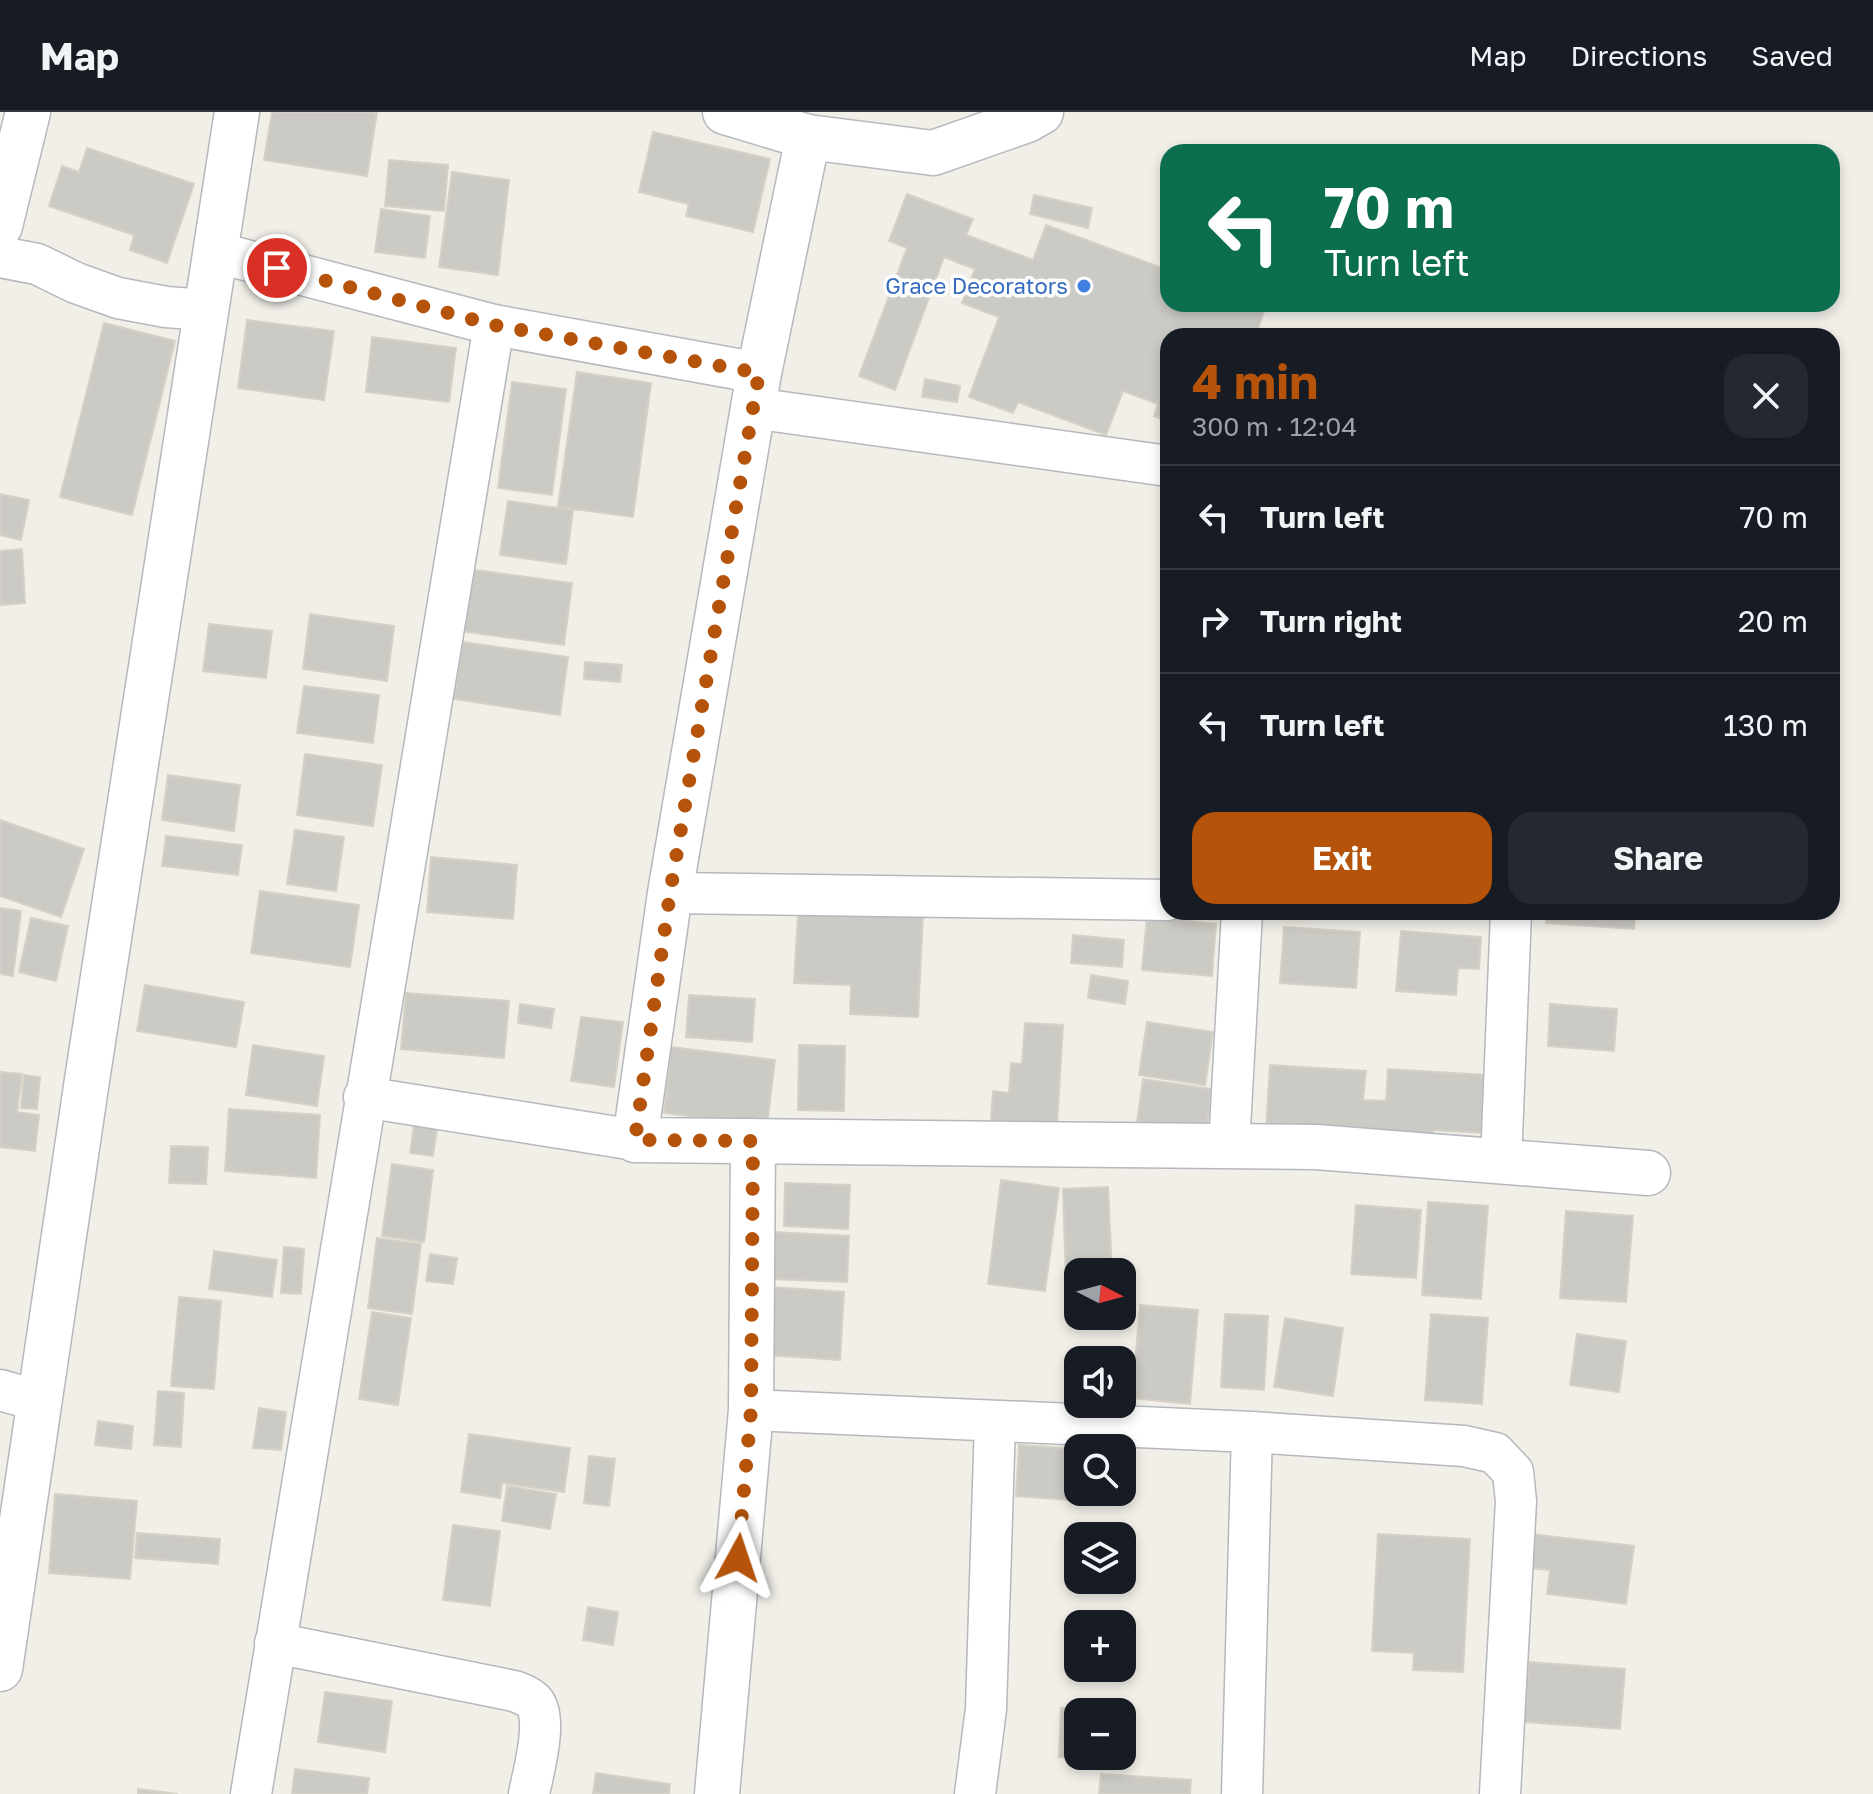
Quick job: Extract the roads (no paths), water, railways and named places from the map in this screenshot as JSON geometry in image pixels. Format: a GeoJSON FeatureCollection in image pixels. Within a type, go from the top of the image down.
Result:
{"type":"FeatureCollection","features":[{"type":"Feature","properties":{"kind":"street"},"geometry":{"type":"LineString","coordinates":[[0,226],[28,112]]}},
{"type":"Feature","properties":{"kind":"street"},"geometry":{"type":"LineString","coordinates":[[0,1669],[20,1396],[207,310],[237,112]]}},
{"type":"Feature","properties":{"kind":"street"},"geometry":{"type":"LineString","coordinates":[[725,112],[808,137],[933,153],[1027,120],[1041,112]]}},
{"type":"Feature","properties":{"kind":"street"},"geometry":{"type":"LineString","coordinates":[[635,1140],[670,893],[756,391],[808,137]]}},
{"type":"Feature","properties":{"kind":"street"},"geometry":{"type":"LineString","coordinates":[[215,252],[756,391],[1160,465]]}},
{"type":"Feature","properties":{"kind":"street"},"geometry":{"type":"LineString","coordinates":[[0,257],[37,264],[76,283],[118,298],[166,307],[207,310]]}},
{"type":"Feature","properties":{"kind":"street"},"geometry":{"type":"LineString","coordinates":[[251,1794],[494,325]]}},
{"type":"Feature","properties":{"kind":"street"},"geometry":{"type":"LineString","coordinates":[[670,893],[1160,900]]}},
{"type":"Feature","properties":{"kind":"street"},"geometry":{"type":"LineString","coordinates":[[1229,1146],[1242,920]]}},
{"type":"Feature","properties":{"kind":"street"},"geometry":{"type":"LineString","coordinates":[[1501,1162],[1511,920]]}},
{"type":"Feature","properties":{"kind":"street"},"geometry":{"type":"LineString","coordinates":[[364,1097],[635,1140],[1316,1147],[1648,1173]]}},
{"type":"Feature","properties":{"kind":"street"},"geometry":{"type":"LineString","coordinates":[[717,1794],[751,1410],[753,1141]]}},
{"type":"Feature","properties":{"kind":"street"},"geometry":{"type":"LineString","coordinates":[[751,1410],[1252,1432],[1464,1446],[1495,1453],[1513,1472],[1516,1501],[1500,1794]]}},
{"type":"Feature","properties":{"kind":"street"},"geometry":{"type":"LineString","coordinates":[[975,1794],[986,1709],[995,1421]]}},
{"type":"Feature","properties":{"kind":"street"},"geometry":{"type":"LineString","coordinates":[[1242,1794],[1252,1432]]}},
{"type":"Feature","properties":{"kind":"street"},"geometry":{"type":"LineString","coordinates":[[275,1643],[514,1691],[534,1701],[540,1715],[540,1728],[529,1794]]}},
{"type":"Feature","properties":{"kind":"place","name":"Grace Decorators"},"geometry":{"type":"Point","coordinates":[1084,286]}}]}
